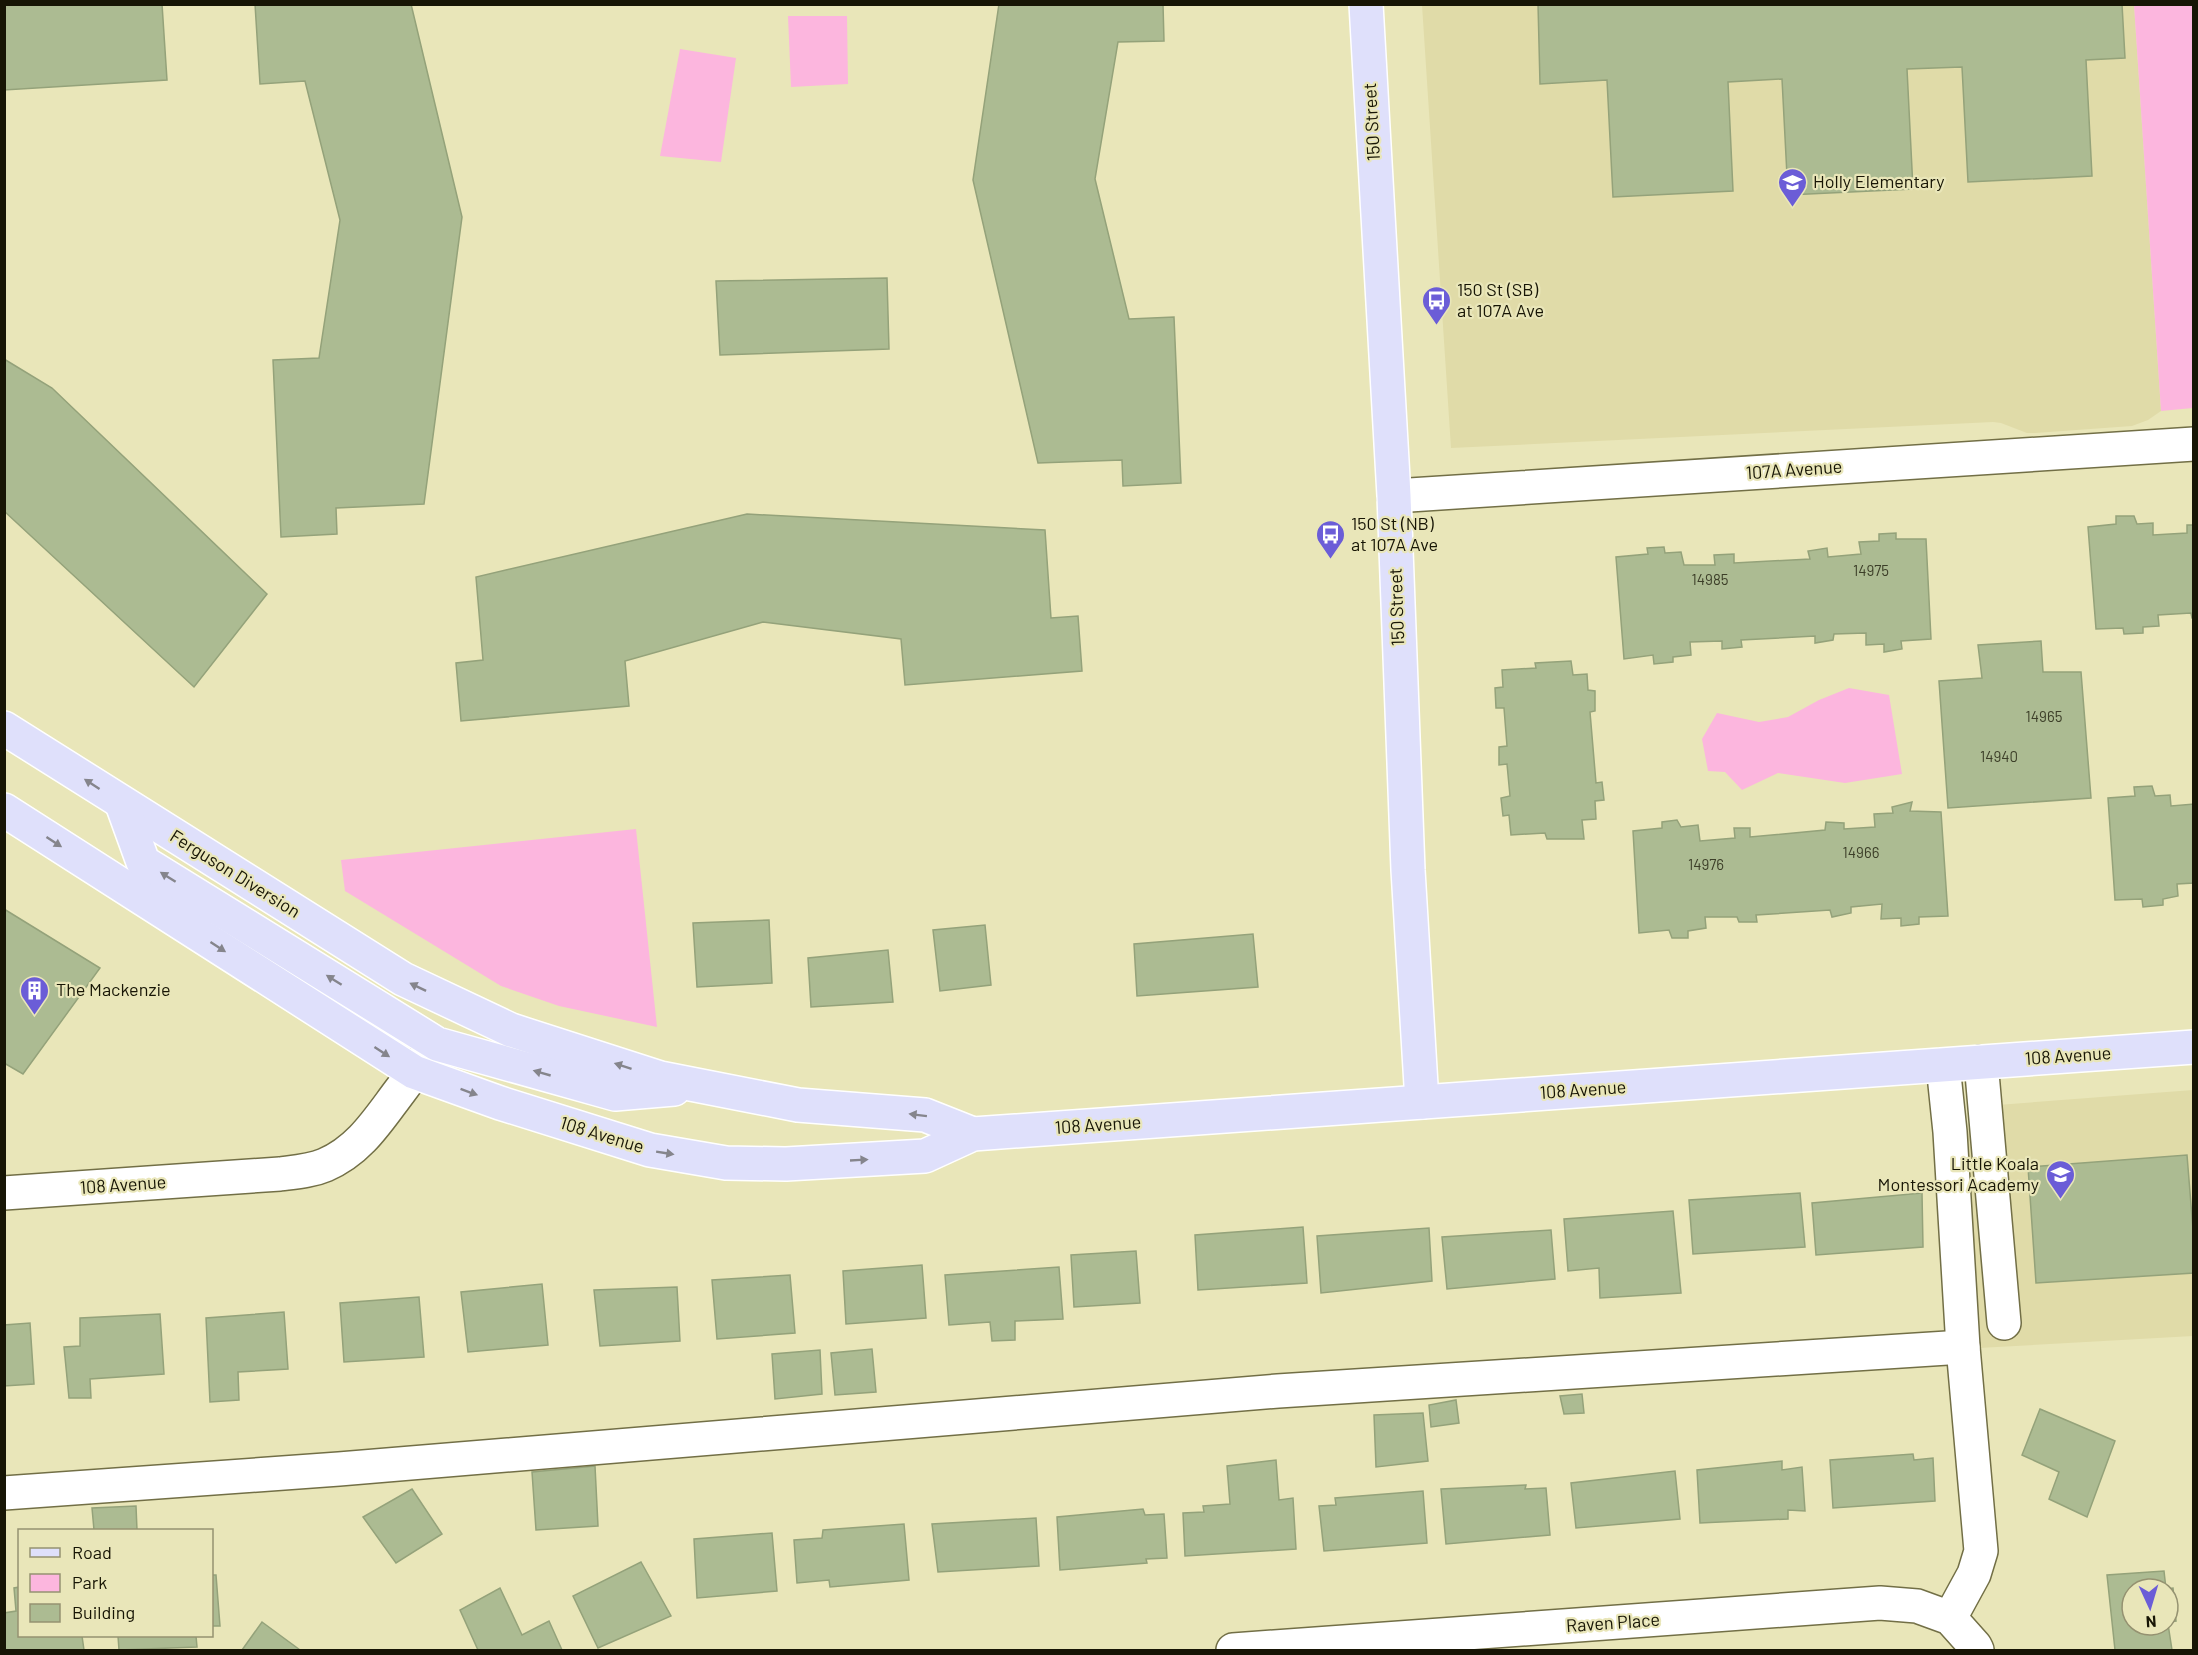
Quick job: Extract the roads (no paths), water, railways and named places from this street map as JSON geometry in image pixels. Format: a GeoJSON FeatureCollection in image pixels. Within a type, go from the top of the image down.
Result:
{"type":"FeatureCollection","features":[{"type":"Feature","properties":{"kind":"main road","name":"150 Street"},"geometry":{"type":"LineString","coordinates":[[1366,4],[1394,496],[1407,858],[1422,1102]]}},
{"type":"Feature","properties":{"kind":"main road","name":"Ferguson Diversion"},"geometry":{"type":"LineString","coordinates":[[4,729],[402,979],[471,1012]]}},
{"type":"Feature","properties":{"kind":"main road"},"geometry":{"type":"LineString","coordinates":[[122,804],[143,862],[437,1044],[615,1094],[702,1087]]}},
{"type":"Feature","properties":{"kind":"main road"},"geometry":{"type":"LineString","coordinates":[[4,810],[414,1072]]}},
{"type":"Feature","properties":{"kind":"main road","name":"108 Avenue"},"geometry":{"type":"LineString","coordinates":[[471,1012],[511,1030],[660,1078],[798,1105],[925,1115],[973,1134]]}},
{"type":"Feature","properties":{"kind":"main road","name":"108 Avenue"},"geometry":{"type":"LineString","coordinates":[[414,1072],[500,1103],[650,1150],[726,1163],[786,1164],[925,1156],[973,1134],[2193,1047]]}},
{"type":"Feature","properties":{"kind":"street","name":"107A Avenue"},"geometry":{"type":"LineString","coordinates":[[1394,496],[2193,444]]}},
{"type":"Feature","properties":{"kind":"street","name":"108 Avenue"},"geometry":{"type":"LineString","coordinates":[[4,1193],[306,1171],[326,1164],[361,1142],[437,1044]]}},
{"type":"Feature","properties":{"kind":"street"},"geometry":{"type":"LineString","coordinates":[[1981,1062],[2004,1323]]}},
{"type":"Feature","properties":{"kind":"street"},"geometry":{"type":"LineString","coordinates":[[1943,1065],[1950,1132],[1963,1347],[1981,1551],[1974,1574],[1950,1618]]}},
{"type":"Feature","properties":{"kind":"street"},"geometry":{"type":"LineString","coordinates":[[4,1493],[351,1468],[1278,1391],[1963,1347]]}},
{"type":"Feature","properties":{"kind":"street","name":"Raven Place"},"geometry":{"type":"LineString","coordinates":[[1233,1650],[1880,1603],[1917,1606],[1950,1618],[1977,1650]]}},
{"type":"Feature","properties":{"kind":"place","name":"Holly Elementary"},"geometry":{"type":"Point","coordinates":[1792,208]}},
{"type":"Feature","properties":{"kind":"place","name":"150 St (SB) at 107A Ave"},"geometry":{"type":"Point","coordinates":[1436,326]}},
{"type":"Feature","properties":{"kind":"place","name":"150 St (NB) at 107A Ave"},"geometry":{"type":"Point","coordinates":[1330,560]}},
{"type":"Feature","properties":{"kind":"place","name":"The Mackenzie"},"geometry":{"type":"Point","coordinates":[35,1016]}},
{"type":"Feature","properties":{"kind":"place","name":"Little Koala Montessori Academy"},"geometry":{"type":"Point","coordinates":[2060,1200]}}]}
